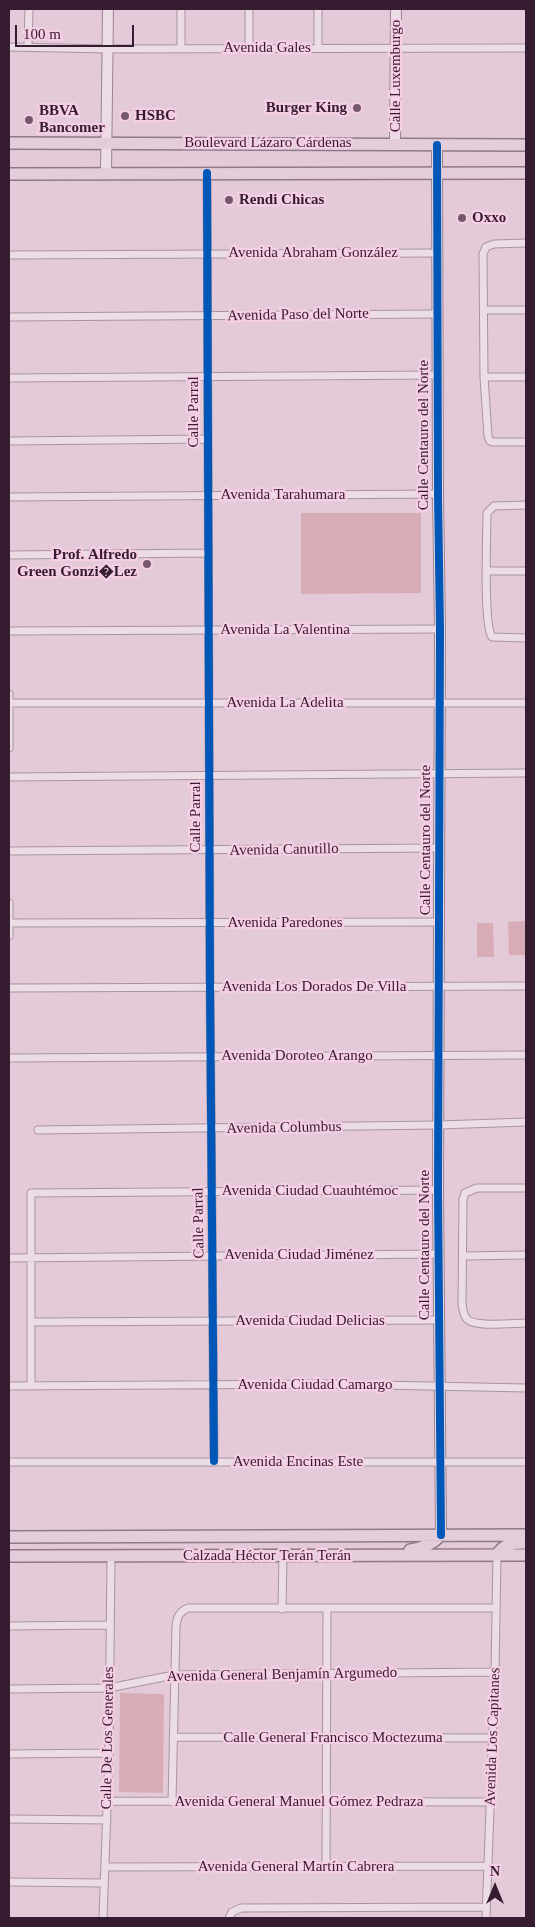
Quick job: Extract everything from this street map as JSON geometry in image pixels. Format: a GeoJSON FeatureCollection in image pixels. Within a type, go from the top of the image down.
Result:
{"type":"FeatureCollection","features":[{"type":"Feature","properties":{"kind":"main road","name":"Boulevard Lázaro Cárdenas"},"geometry":{"type":"LineString","coordinates":[[9,143],[526,145]]}},
{"type":"Feature","properties":{"kind":"main road","name":"Boulevard Lázaro Cárdenas"},"geometry":{"type":"LineString","coordinates":[[9,174],[526,173]]}},
{"type":"Feature","properties":{"kind":"main road","name":"Calzada Héctor Terán Terán"},"geometry":{"type":"LineString","coordinates":[[9,1537],[526,1535]]}},
{"type":"Feature","properties":{"kind":"main road"},"geometry":{"type":"LineString","coordinates":[[342,1556],[364,1551],[414,1550],[432,1544],[441,1536]]}},
{"type":"Feature","properties":{"kind":"main road"},"geometry":{"type":"LineString","coordinates":[[9,1543],[24,1542],[35,1537]]}},
{"type":"Feature","properties":{"kind":"main road"},"geometry":{"type":"LineString","coordinates":[[497,1555],[500,1549],[506,1545],[526,1543]]}},
{"type":"Feature","properties":{"kind":"main road","name":"Calzada Héctor Terán Terán"},"geometry":{"type":"LineString","coordinates":[[9,1556],[526,1555]]}},
{"type":"Feature","properties":{"kind":"street"},"geometry":{"type":"LineString","coordinates":[[28,47],[29,9]]}},
{"type":"Feature","properties":{"kind":"street"},"geometry":{"type":"LineString","coordinates":[[106,173],[108,9]]}},
{"type":"Feature","properties":{"kind":"street"},"geometry":{"type":"LineString","coordinates":[[180,9],[180,47]]}},
{"type":"Feature","properties":{"kind":"street"},"geometry":{"type":"LineString","coordinates":[[249,9],[249,48]]}},
{"type":"Feature","properties":{"kind":"street"},"geometry":{"type":"LineString","coordinates":[[318,9],[318,48]]}},
{"type":"Feature","properties":{"kind":"street","name":"Calle Luxemburgo"},"geometry":{"type":"LineString","coordinates":[[395,144],[396,9]]}},
{"type":"Feature","properties":{"kind":"street","name":"Avenida Gales"},"geometry":{"type":"LineString","coordinates":[[9,46],[108,48],[526,48]]}},
{"type":"Feature","properties":{"kind":"street","name":"Calle Centauro del Norte"},"geometry":{"type":"LineString","coordinates":[[437,144],[440,629],[440,1056],[438,1190],[441,1536]]}},
{"type":"Feature","properties":{"kind":"street","name":"Calle Parral"},"geometry":{"type":"LineString","coordinates":[[207,173],[209,850],[214,1462]]}},
{"type":"Feature","properties":{"kind":"street"},"geometry":{"type":"LineString","coordinates":[[526,243],[490,245],[484,250],[484,377],[488,436],[490,441],[526,442]]}},
{"type":"Feature","properties":{"kind":"street","name":"Avenida Abraham González"},"geometry":{"type":"LineString","coordinates":[[9,255],[437,253]]}},
{"type":"Feature","properties":{"kind":"street"},"geometry":{"type":"LineString","coordinates":[[484,310],[526,310]]}},
{"type":"Feature","properties":{"kind":"street","name":"Avenida Paso del Norte"},"geometry":{"type":"LineString","coordinates":[[9,317],[437,314]]}},
{"type":"Feature","properties":{"kind":"street"},"geometry":{"type":"LineString","coordinates":[[9,378],[437,375]]}},
{"type":"Feature","properties":{"kind":"street"},"geometry":{"type":"LineString","coordinates":[[484,377],[526,377]]}},
{"type":"Feature","properties":{"kind":"street"},"geometry":{"type":"LineString","coordinates":[[9,441],[208,439]]}},
{"type":"Feature","properties":{"kind":"street","name":"Avenida Tarahumara"},"geometry":{"type":"LineString","coordinates":[[9,497],[438,494]]}},
{"type":"Feature","properties":{"kind":"street"},"geometry":{"type":"LineString","coordinates":[[526,505],[494,506],[487,513],[488,626],[492,637],[526,638]]}},
{"type":"Feature","properties":{"kind":"street"},"geometry":{"type":"LineString","coordinates":[[9,555],[208,553]]}},
{"type":"Feature","properties":{"kind":"street"},"geometry":{"type":"LineString","coordinates":[[487,571],[526,571]]}},
{"type":"Feature","properties":{"kind":"street","name":"Avenida La Valentina"},"geometry":{"type":"LineString","coordinates":[[9,631],[440,629]]}},
{"type":"Feature","properties":{"kind":"street"},"geometry":{"type":"LineString","coordinates":[[9,694],[9,748]]}},
{"type":"Feature","properties":{"kind":"street","name":"Avenida La Adelita"},"geometry":{"type":"LineString","coordinates":[[9,703],[526,703]]}},
{"type":"Feature","properties":{"kind":"street"},"geometry":{"type":"LineString","coordinates":[[9,777],[526,773]]}},
{"type":"Feature","properties":{"kind":"street","name":"Avenida Canutillo"},"geometry":{"type":"LineString","coordinates":[[9,851],[440,848]]}},
{"type":"Feature","properties":{"kind":"street"},"geometry":{"type":"LineString","coordinates":[[9,903],[9,936]]}},
{"type":"Feature","properties":{"kind":"street","name":"Avenida Paredones"},"geometry":{"type":"LineString","coordinates":[[9,923],[440,922]]}},
{"type":"Feature","properties":{"kind":"street","name":"Avenida Los Dorados De Villa"},"geometry":{"type":"LineString","coordinates":[[9,988],[526,986]]}},
{"type":"Feature","properties":{"kind":"street","name":"Avenida Doroteo Arango"},"geometry":{"type":"LineString","coordinates":[[9,1058],[526,1056]]}},
{"type":"Feature","properties":{"kind":"street","name":"Avenida Columbus"},"geometry":{"type":"LineString","coordinates":[[38,1130],[211,1129],[526,1122]]}},
{"type":"Feature","properties":{"kind":"street"},"geometry":{"type":"LineString","coordinates":[[526,1188],[477,1188],[465,1193],[463,1199],[464,1256],[462,1304],[466,1318],[478,1323],[526,1323]]}},
{"type":"Feature","properties":{"kind":"street","name":"Avenida Ciudad Cuauhtémoc"},"geometry":{"type":"LineString","coordinates":[[31,1258],[31,1193],[438,1190]]}},
{"type":"Feature","properties":{"kind":"street","name":"Avenida Ciudad Jiménez"},"geometry":{"type":"LineString","coordinates":[[9,1258],[440,1254]]}},
{"type":"Feature","properties":{"kind":"street"},"geometry":{"type":"LineString","coordinates":[[464,1256],[526,1255]]}},
{"type":"Feature","properties":{"kind":"street"},"geometry":{"type":"LineString","coordinates":[[31,1258],[31,1386]]}},
{"type":"Feature","properties":{"kind":"street","name":"Avenida Ciudad Delicias"},"geometry":{"type":"LineString","coordinates":[[31,1322],[440,1320]]}},
{"type":"Feature","properties":{"kind":"street","name":"Avenida Ciudad Camargo"},"geometry":{"type":"LineString","coordinates":[[9,1386],[440,1385],[526,1388]]}},
{"type":"Feature","properties":{"kind":"street","name":"Avenida Encinas Este"},"geometry":{"type":"LineString","coordinates":[[9,1462],[526,1462]]}},
{"type":"Feature","properties":{"kind":"street","name":"Avenida Los Capitanes"},"geometry":{"type":"LineString","coordinates":[[486,1918],[495,1672],[497,1555]]}},
{"type":"Feature","properties":{"kind":"street"},"geometry":{"type":"LineString","coordinates":[[282,1609],[284,1556]]}},
{"type":"Feature","properties":{"kind":"street","name":"Calle De Los Generales"},"geometry":{"type":"LineString","coordinates":[[103,1918],[108,1801],[112,1557]]}},
{"type":"Feature","properties":{"kind":"street"},"geometry":{"type":"LineString","coordinates":[[172,1802],[176,1620],[181,1611],[188,1608],[496,1608]]}},
{"type":"Feature","properties":{"kind":"street"},"geometry":{"type":"LineString","coordinates":[[326,1867],[327,1609]]}},
{"type":"Feature","properties":{"kind":"street"},"geometry":{"type":"LineString","coordinates":[[9,1626],[110,1625]]}},
{"type":"Feature","properties":{"kind":"street","name":"Avenida General Benjamín Argumedo"},"geometry":{"type":"LineString","coordinates":[[9,1689],[109,1688],[174,1675],[495,1672]]}},
{"type":"Feature","properties":{"kind":"street","name":"Calle General Francisco Moctezuma"},"geometry":{"type":"LineString","coordinates":[[173,1737],[493,1738]]}},
{"type":"Feature","properties":{"kind":"street"},"geometry":{"type":"LineString","coordinates":[[9,1754],[109,1753]]}},
{"type":"Feature","properties":{"kind":"street","name":"Avenida General Manuel Gómez Pedraza"},"geometry":{"type":"LineString","coordinates":[[108,1801],[491,1802]]}},
{"type":"Feature","properties":{"kind":"street"},"geometry":{"type":"LineString","coordinates":[[9,1819],[107,1820]]}},
{"type":"Feature","properties":{"kind":"street","name":"Avenida General Martín Cabrera"},"geometry":{"type":"LineString","coordinates":[[105,1867],[487,1866]]}},
{"type":"Feature","properties":{"kind":"street"},"geometry":{"type":"LineString","coordinates":[[9,1882],[104,1883]]}},
{"type":"Feature","properties":{"kind":"street"},"geometry":{"type":"LineString","coordinates":[[229,1918],[232,1912],[241,1908],[486,1907]]}},
{"type":"Feature","properties":{"kind":"shaded area"},"geometry":{"type":"Polygon","coordinates":[[[301,513],[421,513],[421,593],[301,594],[301,513]]]}},
{"type":"Feature","properties":{"kind":"shaded area"},"geometry":{"type":"Polygon","coordinates":[[[525,921],[526,955],[509,955],[508,922],[525,921]]]}},
{"type":"Feature","properties":{"kind":"shaded area"},"geometry":{"type":"Polygon","coordinates":[[[477,923],[493,923],[494,957],[477,957],[477,923]]]}},
{"type":"Feature","properties":{"kind":"shaded area"},"geometry":{"type":"Polygon","coordinates":[[[120,1693],[164,1694],[163,1793],[119,1792],[120,1693]]]}},
{"type":"Feature","properties":{"kind":"cycle path"},"geometry":{"type":"LineString","coordinates":[[437,145],[440,629],[438,1190],[441,1535]]}},
{"type":"Feature","properties":{"kind":"cycle path"},"geometry":{"type":"LineString","coordinates":[[207,173],[214,1461]]}},
{"type":"Feature","properties":{"kind":"place","name":"Burger King"},"geometry":{"type":"Point","coordinates":[357,108]}},
{"type":"Feature","properties":{"kind":"place","name":"HSBC"},"geometry":{"type":"Point","coordinates":[125,116]}},
{"type":"Feature","properties":{"kind":"place","name":"BBVA Bancomer"},"geometry":{"type":"Point","coordinates":[29,120]}},
{"type":"Feature","properties":{"kind":"place","name":"Rendi Chicas"},"geometry":{"type":"Point","coordinates":[229,200]}},
{"type":"Feature","properties":{"kind":"place","name":"Oxxo"},"geometry":{"type":"Point","coordinates":[462,218]}},
{"type":"Feature","properties":{"kind":"place","name":"Prof. Alfredo Green Gonzi�Lez"},"geometry":{"type":"Point","coordinates":[147,564]}}]}
